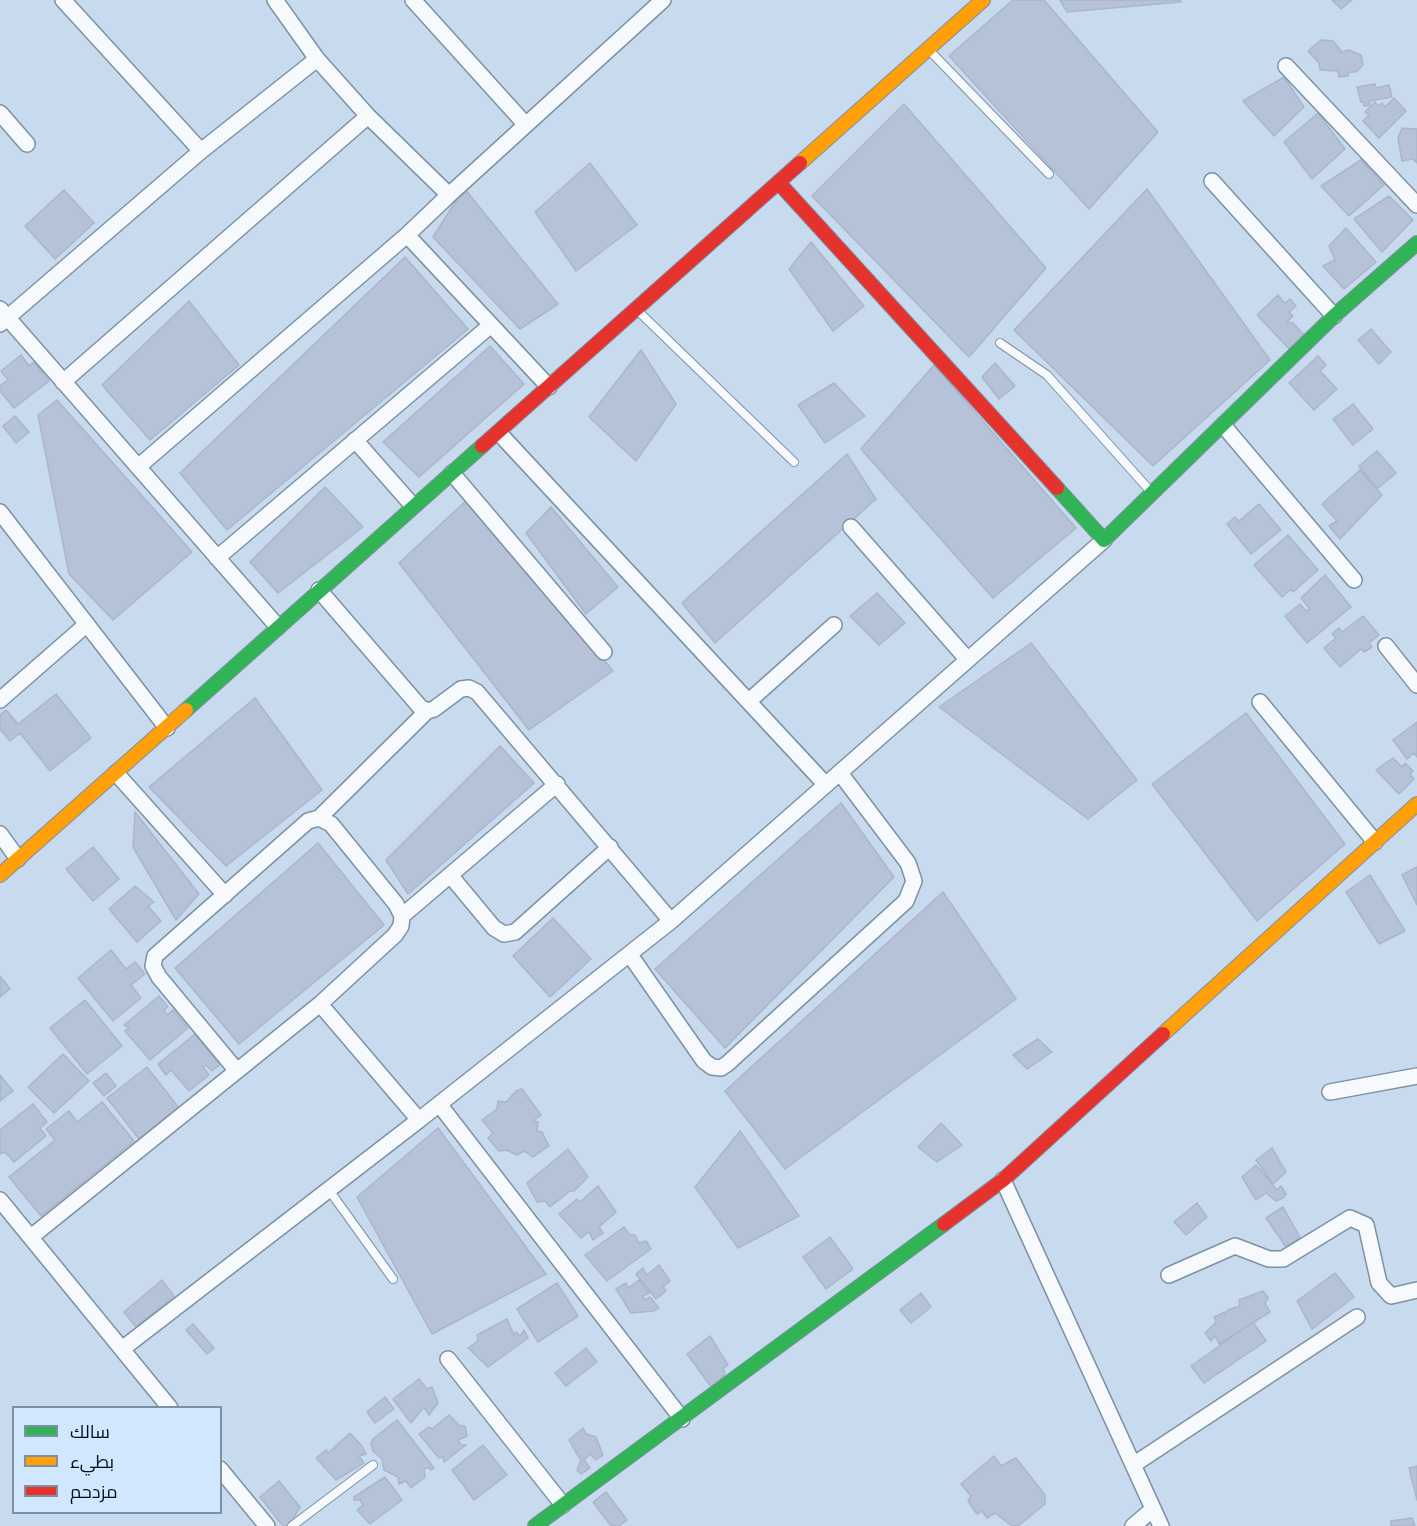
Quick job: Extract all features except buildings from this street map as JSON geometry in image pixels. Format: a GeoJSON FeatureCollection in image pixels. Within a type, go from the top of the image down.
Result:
{"type":"FeatureCollection","features":[{"type":"Feature","properties":{"kind":"street"},"geometry":{"type":"LineString","coordinates":[[63,0],[201,151]]}},
{"type":"Feature","properties":{"kind":"street"},"geometry":{"type":"LineString","coordinates":[[274,0],[317,59],[368,116],[449,195]]}},
{"type":"Feature","properties":{"kind":"street"},"geometry":{"type":"LineString","coordinates":[[138,467],[407,236],[663,0]]}},
{"type":"Feature","properties":{"kind":"street"},"geometry":{"type":"LineString","coordinates":[[0,875],[983,0]]}},
{"type":"Feature","properties":{"kind":"street"},"geometry":{"type":"LineString","coordinates":[[420,2],[526,125]]}},
{"type":"Feature","properties":{"kind":"street"},"geometry":{"type":"LineString","coordinates":[[278,627],[3,317],[201,151],[317,59]]}},
{"type":"Feature","properties":{"kind":"street"},"geometry":{"type":"LineString","coordinates":[[1286,66],[1417,205]]}},
{"type":"Feature","properties":{"kind":"street"},"geometry":{"type":"LineString","coordinates":[[0,113],[27,144]]}},
{"type":"Feature","properties":{"kind":"street"},"geometry":{"type":"LineString","coordinates":[[63,382],[368,116]]}},
{"type":"Feature","properties":{"kind":"street"},"geometry":{"type":"LineString","coordinates":[[1212,181],[1334,316]]}},
{"type":"Feature","properties":{"kind":"street"},"geometry":{"type":"LineString","coordinates":[[779,183],[1104,540]]}},
{"type":"Feature","properties":{"kind":"street"},"geometry":{"type":"LineString","coordinates":[[407,236],[549,387]]}},
{"type":"Feature","properties":{"kind":"street"},"geometry":{"type":"LineString","coordinates":[[122,1349],[419,1120],[671,921],[1104,540],[1334,316],[1417,243]]}},
{"type":"Feature","properties":{"kind":"street"},"geometry":{"type":"LineString","coordinates":[[217,558],[491,325]]}},
{"type":"Feature","properties":{"kind":"street"},"geometry":{"type":"LineString","coordinates":[[1223,425],[1354,580]]}},
{"type":"Feature","properties":{"kind":"street"},"geometry":{"type":"LineString","coordinates":[[499,433],[826,785]]}},
{"type":"Feature","properties":{"kind":"street"},"geometry":{"type":"LineString","coordinates":[[355,440],[413,506]]}},
{"type":"Feature","properties":{"kind":"street"},"geometry":{"type":"LineString","coordinates":[[452,473],[604,652]]}},
{"type":"Feature","properties":{"kind":"street"},"geometry":{"type":"LineString","coordinates":[[0,512],[166,728]]}},
{"type":"Feature","properties":{"kind":"street"},"geometry":{"type":"LineString","coordinates":[[851,527],[967,659]]}},
{"type":"Feature","properties":{"kind":"street"},"geometry":{"type":"LineString","coordinates":[[319,590],[420,707],[427,711]]}},
{"type":"Feature","properties":{"kind":"street"},"geometry":{"type":"LineString","coordinates":[[0,700],[87,624]]}},
{"type":"Feature","properties":{"kind":"street"},"geometry":{"type":"LineString","coordinates":[[749,701],[834,625]]}},
{"type":"Feature","properties":{"kind":"street"},"geometry":{"type":"LineString","coordinates":[[1386,646],[1417,685]]}},
{"type":"Feature","properties":{"kind":"street"},"geometry":{"type":"LineString","coordinates":[[237,1071],[153,966],[155,956],[308,821],[319,818],[427,711],[461,689],[469,688],[477,692],[671,921]]}},
{"type":"Feature","properties":{"kind":"street"},"geometry":{"type":"LineString","coordinates":[[1260,702],[1375,842]]}},
{"type":"Feature","properties":{"kind":"street"},"geometry":{"type":"LineString","coordinates":[[116,773],[225,896]]}},
{"type":"Feature","properties":{"kind":"street"},"geometry":{"type":"LineString","coordinates":[[630,955],[704,1061],[712,1067],[721,1068],[727,1064],[906,901],[914,881],[908,863],[840,773]]}},
{"type":"Feature","properties":{"kind":"street"},"geometry":{"type":"LineString","coordinates":[[402,916],[557,784]]}},
{"type":"Feature","properties":{"kind":"street"},"geometry":{"type":"LineString","coordinates":[[535,1526],[1003,1180],[1417,804]]}},
{"type":"Feature","properties":{"kind":"street"},"geometry":{"type":"LineString","coordinates":[[30,1237],[320,1004],[402,926],[402,916],[396,904],[331,824],[319,818]]}},
{"type":"Feature","properties":{"kind":"street"},"geometry":{"type":"LineString","coordinates":[[0,834],[18,859]]}},
{"type":"Feature","properties":{"kind":"street"},"geometry":{"type":"LineString","coordinates":[[450,875],[494,928],[504,934],[515,932],[610,847]]}},
{"type":"Feature","properties":{"kind":"street"},"geometry":{"type":"LineString","coordinates":[[320,1004],[419,1120]]}},
{"type":"Feature","properties":{"kind":"street"},"geometry":{"type":"LineString","coordinates":[[1330,1092],[1417,1076]]}},
{"type":"Feature","properties":{"kind":"street"},"geometry":{"type":"LineString","coordinates":[[439,1104],[682,1419]]}},
{"type":"Feature","properties":{"kind":"street"},"geometry":{"type":"LineString","coordinates":[[1003,1180],[1161,1526]]}},
{"type":"Feature","properties":{"kind":"street"},"geometry":{"type":"LineString","coordinates":[[0,1200],[169,1406]]}},
{"type":"Feature","properties":{"kind":"street"},"geometry":{"type":"LineString","coordinates":[[1169,1275],[1235,1246],[1269,1259],[1283,1259],[1350,1218],[1366,1225],[1379,1282],[1391,1296],[1417,1290]]}},
{"type":"Feature","properties":{"kind":"street"},"geometry":{"type":"LineString","coordinates":[[1133,1465],[1357,1317]]}},
{"type":"Feature","properties":{"kind":"street"},"geometry":{"type":"LineString","coordinates":[[448,1359],[563,1505]]}},
{"type":"Feature","properties":{"kind":"street"},"geometry":{"type":"LineString","coordinates":[[222,1471],[267,1526]]}},
{"type":"Feature","properties":{"kind":"street"},"geometry":{"type":"LineString","coordinates":[[1132,1526],[1154,1509]]}},
{"type":"Feature","properties":{"kind":"lane"},"geometry":{"type":"LineString","coordinates":[[928,49],[1049,174]]}},
{"type":"Feature","properties":{"kind":"lane"},"geometry":{"type":"LineString","coordinates":[[636,309],[794,462]]}},
{"type":"Feature","properties":{"kind":"lane"},"geometry":{"type":"LineString","coordinates":[[1000,343],[1047,375],[1153,493]]}},
{"type":"Feature","properties":{"kind":"lane"},"geometry":{"type":"LineString","coordinates":[[329,1190],[393,1279]]}},
{"type":"Feature","properties":{"kind":"lane"},"geometry":{"type":"LineString","coordinates":[[292,1526],[373,1465]]}},
{"type":"Feature","properties":{"kind":"traffic: fast"},"geometry":{"type":"LineString","coordinates":[[1057,488],[1104,540],[1334,316],[1417,243]]}},
{"type":"Feature","properties":{"kind":"traffic: fast"},"geometry":{"type":"LineString","coordinates":[[186,710],[482,446]]}},
{"type":"Feature","properties":{"kind":"traffic: fast"},"geometry":{"type":"LineString","coordinates":[[535,1526],[944,1224]]}},
{"type":"Feature","properties":{"kind":"traffic: slow"},"geometry":{"type":"LineString","coordinates":[[800,163],[983,0]]}},
{"type":"Feature","properties":{"kind":"traffic: slow"},"geometry":{"type":"LineString","coordinates":[[0,875],[186,710]]}},
{"type":"Feature","properties":{"kind":"traffic: slow"},"geometry":{"type":"LineString","coordinates":[[1163,1034],[1417,804]]}},
{"type":"Feature","properties":{"kind":"traffic: jam"},"geometry":{"type":"LineString","coordinates":[[482,446],[800,163]]}},
{"type":"Feature","properties":{"kind":"traffic: jam"},"geometry":{"type":"LineString","coordinates":[[779,183],[1057,488]]}},
{"type":"Feature","properties":{"kind":"traffic: jam"},"geometry":{"type":"LineString","coordinates":[[944,1224],[1003,1180],[1163,1034]]}}]}
